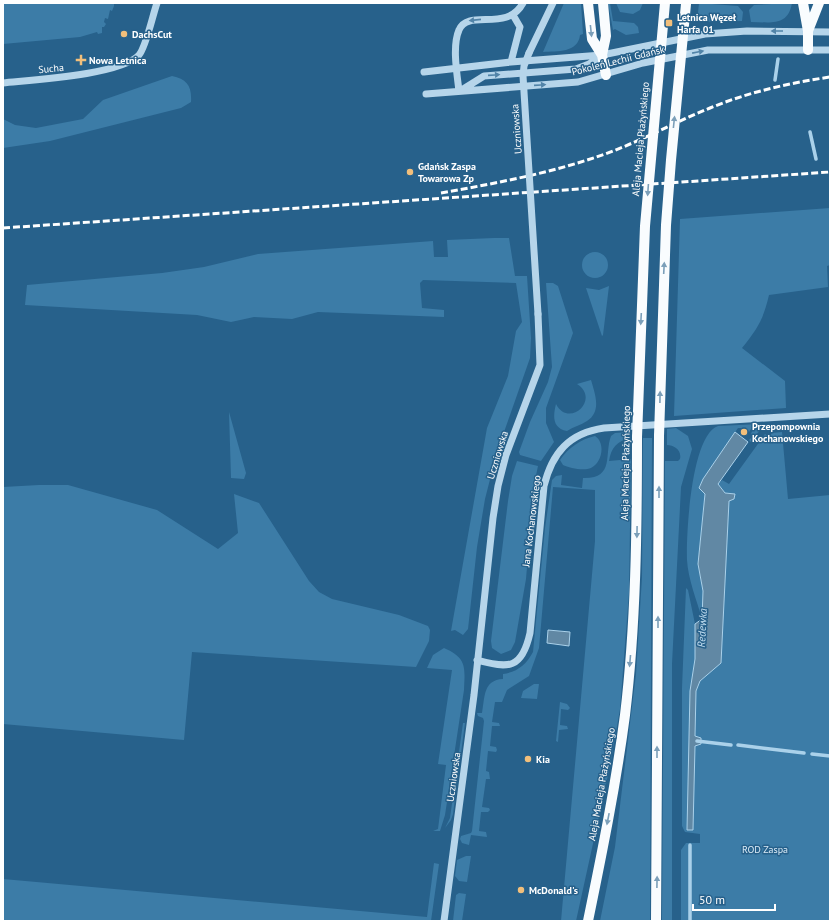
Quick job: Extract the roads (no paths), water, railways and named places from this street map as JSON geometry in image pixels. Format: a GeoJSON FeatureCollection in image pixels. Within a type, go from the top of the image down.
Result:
{"type":"FeatureCollection","features":[{"type":"Feature","properties":{"kind":"main road"},"geometry":{"type":"LineString","coordinates":[[588,3],[592,39],[602,56],[606,75]]}},
{"type":"Feature","properties":{"kind":"main road"},"geometry":{"type":"LineString","coordinates":[[602,56],[606,36],[603,3]]}},
{"type":"Feature","properties":{"kind":"main road","name":"Aleja Macieja Płażyńskiego"},"geometry":{"type":"LineString","coordinates":[[588,921],[615,781],[626,701],[635,598],[637,436],[645,226],[664,3]]}},
{"type":"Feature","properties":{"kind":"main road"},"geometry":{"type":"LineString","coordinates":[[656,921],[659,436],[662,331],[667,218],[686,3]]}},
{"type":"Feature","properties":{"kind":"main road"},"geometry":{"type":"LineString","coordinates":[[803,3],[808,32],[808,50]]}},
{"type":"Feature","properties":{"kind":"main road"},"geometry":{"type":"LineString","coordinates":[[808,32],[819,3]]}},
{"type":"Feature","properties":{"kind":"street","name":"Sucha"},"geometry":{"type":"LineString","coordinates":[[3,83],[84,74],[132,60],[141,52],[157,3]]}},
{"type":"Feature","properties":{"kind":"street"},"geometry":{"type":"LineString","coordinates":[[459,91],[456,55],[459,30],[470,20],[505,19],[513,15],[523,3]]}},
{"type":"Feature","properties":{"kind":"street","name":"Uczniowska"},"geometry":{"type":"LineString","coordinates":[[444,921],[498,486],[506,455],[540,365],[523,76],[524,66],[529,53],[553,3]]}},
{"type":"Feature","properties":{"kind":"street"},"geometry":{"type":"LineString","coordinates":[[511,62],[520,27],[513,15]]}},
{"type":"Feature","properties":{"kind":"street","name":"Pokoleń Lechii Gdańsk"},"geometry":{"type":"LineString","coordinates":[[424,72],[511,62],[602,56],[704,34],[746,31],[830,32]]}},
{"type":"Feature","properties":{"kind":"street","name":"Pokoleń Lechii Gdańsk"},"geometry":{"type":"LineString","coordinates":[[426,94],[578,82],[643,63],[708,50],[830,50]]}},
{"type":"Feature","properties":{"kind":"street","name":"Pokoleń Lechii Gdańsk"},"geometry":{"type":"LineString","coordinates":[[459,91],[484,76],[576,69],[589,64],[602,56]]}},
{"type":"Feature","properties":{"kind":"street","name":"Jana Kochanowskiego"},"geometry":{"type":"LineString","coordinates":[[477,660],[499,666],[512,664],[523,654],[527,646],[544,486],[548,469],[554,458],[570,441],[588,431],[609,427],[830,414]]}},
{"type":"Feature","properties":{"kind":"water"},"geometry":{"type":"Polygon","coordinates":[[[735,432],[748,442],[718,484],[725,493],[735,494],[734,499],[729,501],[721,663],[700,681],[696,691],[695,736],[701,738],[701,744],[695,746],[693,830],[687,830],[690,691],[695,659],[695,624],[702,619],[703,591],[698,564],[705,494],[699,488],[703,479],[735,432]]]}},
{"type":"Feature","properties":{"kind":"water"},"geometry":{"type":"Polygon","coordinates":[[[548,630],[570,632],[569,646],[547,643],[548,630]]]}},
{"type":"Feature","properties":{"kind":"waterway","name":"Redewka"},"geometry":{"type":"LineString","coordinates":[[775,80],[778,59]]}},
{"type":"Feature","properties":{"kind":"waterway","name":"Redewka"},"geometry":{"type":"LineString","coordinates":[[810,132],[816,159]]}},
{"type":"Feature","properties":{"kind":"waterway"},"geometry":{"type":"LineString","coordinates":[[697,741],[731,745]]}},
{"type":"Feature","properties":{"kind":"waterway"},"geometry":{"type":"LineString","coordinates":[[738,745],[804,753]]}},
{"type":"Feature","properties":{"kind":"waterway"},"geometry":{"type":"LineString","coordinates":[[812,754],[830,756]]}},
{"type":"Feature","properties":{"kind":"waterway","name":"Redewka"},"geometry":{"type":"LineString","coordinates":[[690,845],[690,921]]}},
{"type":"Feature","properties":{"kind":"railway"},"geometry":{"type":"LineString","coordinates":[[441,193],[524,177],[565,167],[618,149],[697,113],[739,97],[784,85],[830,77]]}},
{"type":"Feature","properties":{"kind":"railway"},"geometry":{"type":"LineString","coordinates":[[3,228],[830,172]]}},
{"type":"Feature","properties":{"kind":"place","name":"Letnica Węzeł Harfa 01"},"geometry":{"type":"Point","coordinates":[669,23]}},
{"type":"Feature","properties":{"kind":"place","name":"DachsCut"},"geometry":{"type":"Point","coordinates":[124,34]}},
{"type":"Feature","properties":{"kind":"place","name":"Nowa Letnica"},"geometry":{"type":"Point","coordinates":[81,60]}},
{"type":"Feature","properties":{"kind":"place","name":"Gdańsk Zaspa Towarowa Zp"},"geometry":{"type":"Point","coordinates":[410,172]}},
{"type":"Feature","properties":{"kind":"place","name":"Przepompownia Kochanowskiego"},"geometry":{"type":"Point","coordinates":[744,432]}},
{"type":"Feature","properties":{"kind":"place","name":"Kia"},"geometry":{"type":"Point","coordinates":[528,759]}},
{"type":"Feature","properties":{"kind":"place","name":"McDonald's"},"geometry":{"type":"Point","coordinates":[521,890]}},
{"type":"Feature","properties":{"kind":"park label","name":"ROD Zaspa"},"geometry":{"type":"Point","coordinates":[765,849]}}]}
